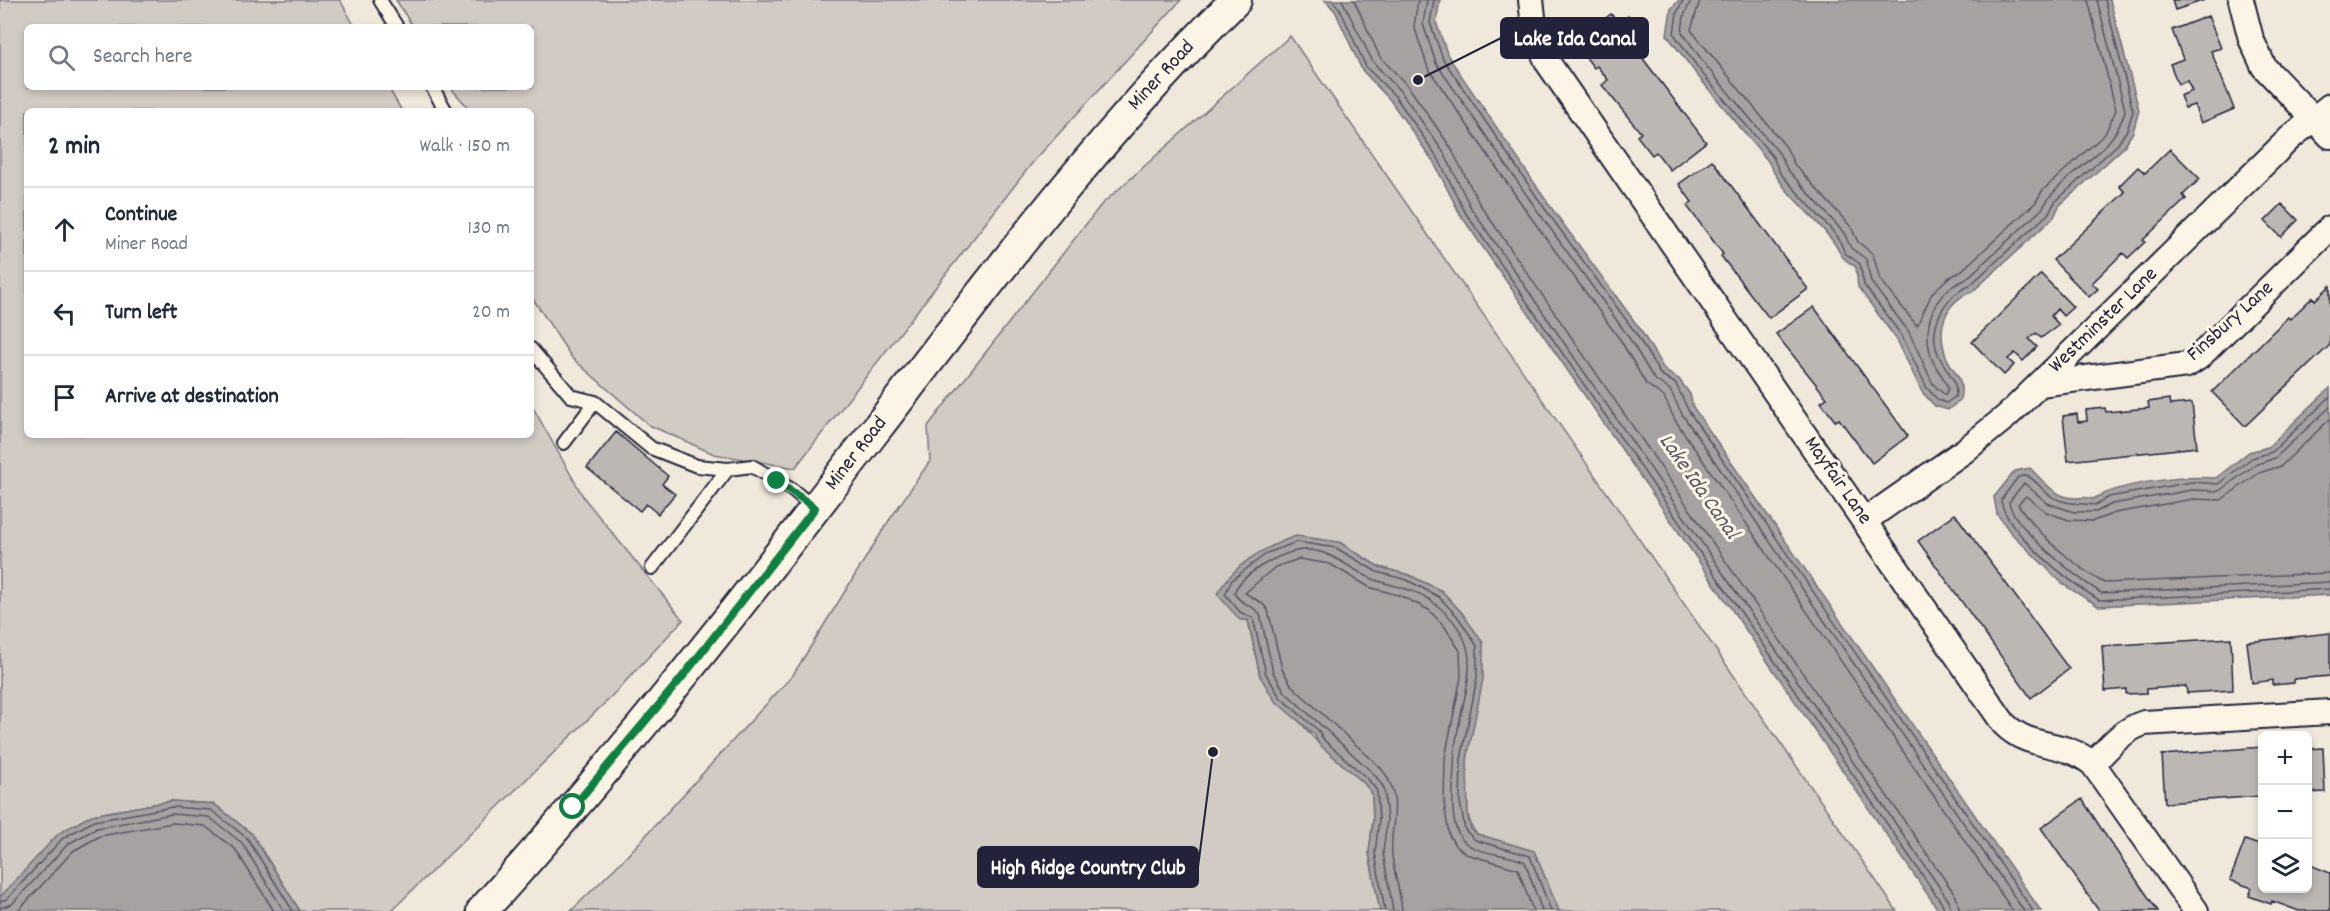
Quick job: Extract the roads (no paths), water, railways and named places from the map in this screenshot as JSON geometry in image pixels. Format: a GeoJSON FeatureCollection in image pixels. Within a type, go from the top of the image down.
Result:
{"type":"FeatureCollection","features":[{"type":"Feature","properties":{"kind":"street","name":"Miner Road"},"geometry":{"type":"LineString","coordinates":[[482,911],[643,725],[1075,174],[1164,73],[1236,0]]}},
{"type":"Feature","properties":{"kind":"street","name":"Mayfair Lane"},"geometry":{"type":"LineString","coordinates":[[1531,0],[1535,34],[1548,63],[2004,724],[2014,734],[2027,741],[2070,748],[2093,764],[2196,911]]}},
{"type":"Feature","properties":{"kind":"street"},"geometry":{"type":"LineString","coordinates":[[2241,0],[2251,39],[2264,67],[2321,112],[2330,136]]}},
{"type":"Feature","properties":{"kind":"street","name":"Westminster Lane"},"geometry":{"type":"LineString","coordinates":[[1864,521],[1964,451],[2040,384],[2321,112]]}},
{"type":"Feature","properties":{"kind":"street","name":"Finsbury Lane"},"geometry":{"type":"LineString","coordinates":[[2040,384],[2187,365],[2199,357],[2330,228]]}},
{"type":"Feature","properties":{"kind":"street"},"geometry":{"type":"LineString","coordinates":[[2093,764],[2120,736],[2144,723],[2330,712]]}},
{"type":"Feature","properties":{"kind":"lane"},"geometry":{"type":"LineString","coordinates":[[380,0],[395,24]]}},
{"type":"Feature","properties":{"kind":"lane"},"geometry":{"type":"LineString","coordinates":[[434,90],[444,108]]}},
{"type":"Feature","properties":{"kind":"lane"},"geometry":{"type":"LineString","coordinates":[[534,353],[571,396],[595,402],[651,448],[697,466],[728,470],[752,466],[794,491],[815,508]]}},
{"type":"Feature","properties":{"kind":"lane"},"geometry":{"type":"LineString","coordinates":[[564,443],[595,402]]}},
{"type":"Feature","properties":{"kind":"lane"},"geometry":{"type":"LineString","coordinates":[[652,568],[728,470]]}},
{"type":"Feature","properties":{"kind":"water"},"geometry":{"type":"Polygon","coordinates":[[[1325,0],[1440,0],[1436,22],[1448,56],[1550,206],[1640,329],[1665,371],[1679,379],[1690,394],[1693,407],[2041,911],[1939,911],[1460,214],[1433,161],[1390,100],[1362,70],[1335,11],[1325,0]]]}},
{"type":"Feature","properties":{"kind":"water"},"geometry":{"type":"Polygon","coordinates":[[[1679,0],[2110,0],[2139,110],[2133,132],[2123,148],[2059,206],[2054,217],[1972,292],[1963,296],[1949,309],[1943,325],[1943,344],[1948,360],[1961,384],[1961,391],[1960,400],[1948,410],[1935,406],[1922,392],[1897,340],[1858,287],[1856,267],[1843,257],[1824,230],[1789,193],[1768,161],[1667,35],[1671,9],[1679,0]]]}},
{"type":"Feature","properties":{"kind":"water"},"geometry":{"type":"Polygon","coordinates":[[[2330,388],[2330,595],[2098,606],[2064,585],[2011,533],[1997,514],[1994,497],[2015,471],[2030,468],[2055,492],[2074,498],[2093,499],[2120,488],[2153,481],[2216,478],[2249,452],[2268,447],[2330,388]]]}},
{"type":"Feature","properties":{"kind":"water"},"geometry":{"type":"Polygon","coordinates":[[[1296,536],[1339,542],[1379,567],[1409,575],[1442,591],[1462,613],[1483,643],[1483,679],[1467,759],[1468,818],[1471,829],[1477,834],[1534,851],[1559,911],[1380,911],[1369,853],[1373,820],[1372,793],[1364,783],[1319,744],[1314,734],[1275,701],[1260,676],[1248,620],[1240,620],[1217,594],[1241,565],[1261,551],[1296,536]]]}},
{"type":"Feature","properties":{"kind":"water"},"geometry":{"type":"Polygon","coordinates":[[[171,801],[214,804],[252,834],[300,911],[0,911],[0,897],[59,833],[92,815],[171,801]]]}},
{"type":"Feature","properties":{"kind":"place","name":"Lake Ida Canal"},"geometry":{"type":"Point","coordinates":[1418,80]}},
{"type":"Feature","properties":{"kind":"place","name":"High Ridge Country Club"},"geometry":{"type":"Point","coordinates":[1213,752]}}]}
